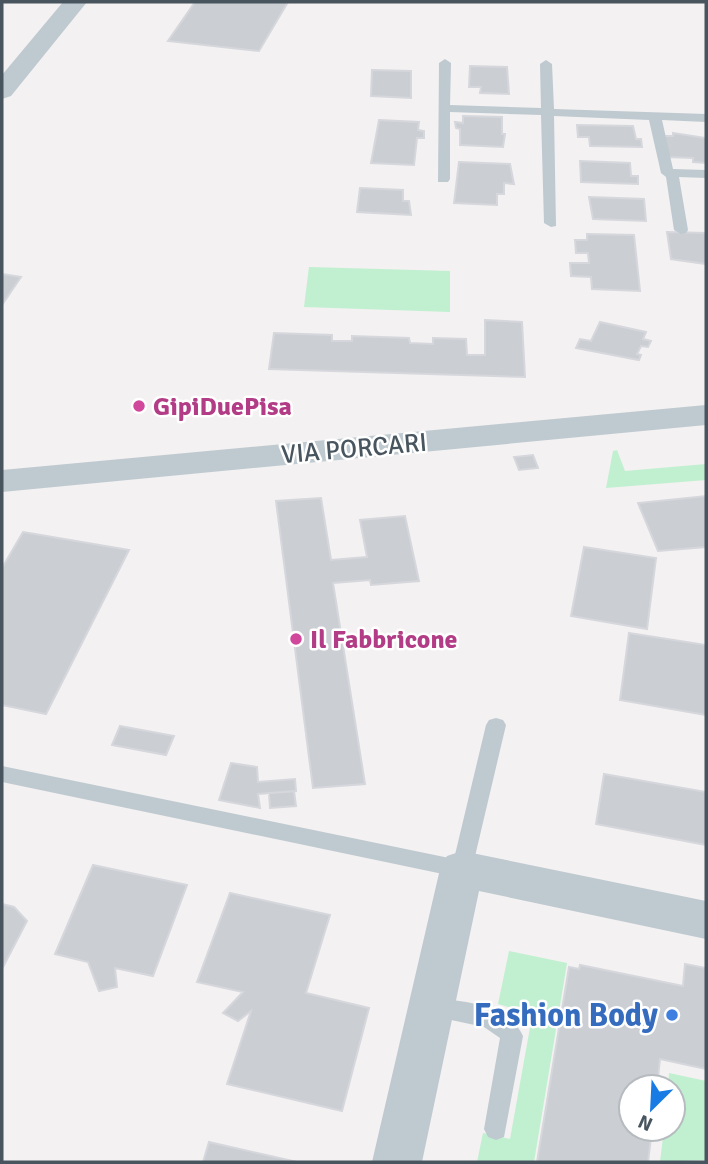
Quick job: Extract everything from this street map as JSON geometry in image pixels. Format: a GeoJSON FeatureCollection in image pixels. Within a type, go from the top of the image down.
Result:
{"type":"FeatureCollection","features":[{"type":"Feature","properties":{"kind":"street"},"geometry":{"type":"LineString","coordinates":[[2,91],[75,2]]}},
{"type":"Feature","properties":{"kind":"street","name":"VIA PORCARI"},"geometry":{"type":"LineString","coordinates":[[2,481],[706,415]]}},
{"type":"Feature","properties":{"kind":"street"},"geometry":{"type":"LineString","coordinates":[[397,1162],[462,869],[706,920]]}},
{"type":"Feature","properties":{"kind":"lane"},"geometry":{"type":"LineString","coordinates":[[443,179],[445,63]]}},
{"type":"Feature","properties":{"kind":"lane"},"geometry":{"type":"LineString","coordinates":[[546,64],[545,113],[551,223]]}},
{"type":"Feature","properties":{"kind":"lane"},"geometry":{"type":"LineString","coordinates":[[444,108],[706,118]]}},
{"type":"Feature","properties":{"kind":"lane"},"geometry":{"type":"LineString","coordinates":[[655,117],[667,173],[706,174]]}},
{"type":"Feature","properties":{"kind":"lane"},"geometry":{"type":"LineString","coordinates":[[672,173],[681,230]]}},
{"type":"Feature","properties":{"kind":"lane"},"geometry":{"type":"LineString","coordinates":[[2,774],[462,869],[496,725]]}},
{"type":"Feature","properties":{"kind":"lane"},"geometry":{"type":"LineString","coordinates":[[431,1007],[508,1026],[512,1036],[496,1129]]}},
{"type":"Feature","properties":{"kind":"green space"},"geometry":{"type":"Polygon","coordinates":[[[309,267],[450,271],[450,312],[304,307],[309,267]]]}},
{"type":"Feature","properties":{"kind":"green space"},"geometry":{"type":"Polygon","coordinates":[[[617,450],[625,471],[706,464],[706,480],[606,488],[613,451],[617,450]]]}},
{"type":"Feature","properties":{"kind":"green space"},"geometry":{"type":"Polygon","coordinates":[[[509,951],[567,963],[534,1162],[477,1162],[483,1133],[510,1139],[531,1022],[526,1012],[498,1004],[509,951]]]}},
{"type":"Feature","properties":{"kind":"green space"},"geometry":{"type":"Polygon","coordinates":[[[687,1077],[706,1081],[706,1160],[660,1162],[662,1143],[687,1143],[687,1077]]]}},
{"type":"Feature","properties":{"kind":"building"},"geometry":{"type":"Polygon","coordinates":[[[195,2],[288,2],[259,51],[168,41],[195,2]]]}},
{"type":"Feature","properties":{"kind":"building"},"geometry":{"type":"Polygon","coordinates":[[[470,66],[507,67],[509,94],[480,93],[481,87],[469,87],[470,66]]]}},
{"type":"Feature","properties":{"kind":"building"},"geometry":{"type":"Polygon","coordinates":[[[372,70],[411,71],[411,98],[371,96],[372,70]]]}},
{"type":"Feature","properties":{"kind":"building"},"geometry":{"type":"Polygon","coordinates":[[[463,116],[502,117],[502,134],[505,134],[503,147],[460,145],[460,129],[456,128],[455,122],[463,123],[463,116]]]}},
{"type":"Feature","properties":{"kind":"building"},"geometry":{"type":"Polygon","coordinates":[[[379,120],[419,122],[418,130],[424,131],[424,138],[417,138],[414,165],[371,163],[379,120]]]}},
{"type":"Feature","properties":{"kind":"building"},"geometry":{"type":"Polygon","coordinates":[[[577,125],[633,126],[636,139],[641,139],[642,147],[590,146],[589,137],[578,137],[577,125]]]}},
{"type":"Feature","properties":{"kind":"building"},"geometry":{"type":"Polygon","coordinates":[[[673,133],[706,138],[706,163],[693,162],[693,158],[666,157],[663,136],[673,136],[673,133]]]}},
{"type":"Feature","properties":{"kind":"building"},"geometry":{"type":"Polygon","coordinates":[[[580,161],[630,163],[631,176],[638,176],[638,184],[581,182],[580,161]]]}},
{"type":"Feature","properties":{"kind":"building"},"geometry":{"type":"Polygon","coordinates":[[[459,162],[510,164],[514,184],[504,183],[504,194],[497,194],[497,205],[454,203],[459,162]]]}},
{"type":"Feature","properties":{"kind":"building"},"geometry":{"type":"Polygon","coordinates":[[[360,188],[403,190],[403,201],[409,201],[411,215],[357,212],[360,188]]]}},
{"type":"Feature","properties":{"kind":"building"},"geometry":{"type":"Polygon","coordinates":[[[589,197],[644,199],[646,221],[593,219],[589,197]]]}},
{"type":"Feature","properties":{"kind":"building"},"geometry":{"type":"Polygon","coordinates":[[[667,232],[706,233],[706,264],[671,259],[667,232]]]}},
{"type":"Feature","properties":{"kind":"building"},"geometry":{"type":"Polygon","coordinates":[[[587,234],[634,235],[640,291],[592,289],[591,277],[571,276],[570,263],[589,263],[588,253],[576,253],[575,240],[587,240],[587,234]]]}},
{"type":"Feature","properties":{"kind":"building"},"geometry":{"type":"Polygon","coordinates":[[[2,274],[21,277],[2,305],[2,274]]]}},
{"type":"Feature","properties":{"kind":"building"},"geometry":{"type":"Polygon","coordinates":[[[485,320],[522,322],[525,377],[269,369],[274,333],[332,335],[332,341],[352,341],[352,336],[409,338],[410,343],[433,344],[433,338],[466,339],[467,355],[485,355],[485,320]]]}},
{"type":"Feature","properties":{"kind":"building"},"geometry":{"type":"Polygon","coordinates":[[[600,322],[646,332],[643,339],[651,341],[648,347],[641,346],[637,354],[641,355],[639,360],[576,348],[580,339],[591,341],[600,322]]]}},
{"type":"Feature","properties":{"kind":"building"},"geometry":{"type":"Polygon","coordinates":[[[533,455],[538,468],[519,470],[514,457],[533,455]]]}},
{"type":"Feature","properties":{"kind":"building"},"geometry":{"type":"Polygon","coordinates":[[[706,496],[706,547],[658,551],[638,503],[706,496]]]}},
{"type":"Feature","properties":{"kind":"building"},"geometry":{"type":"Polygon","coordinates":[[[321,498],[331,560],[367,557],[360,520],[405,516],[419,581],[371,585],[370,580],[333,583],[365,784],[313,788],[276,501],[321,498]]]}},
{"type":"Feature","properties":{"kind":"building"},"geometry":{"type":"Polygon","coordinates":[[[23,532],[129,550],[46,714],[2,705],[2,568],[23,532]]]}},
{"type":"Feature","properties":{"kind":"building"},"geometry":{"type":"Polygon","coordinates":[[[584,547],[656,558],[647,629],[571,616],[584,547]]]}},
{"type":"Feature","properties":{"kind":"building"},"geometry":{"type":"Polygon","coordinates":[[[629,633],[706,645],[706,715],[620,700],[629,633]]]}},
{"type":"Feature","properties":{"kind":"building"},"geometry":{"type":"Polygon","coordinates":[[[120,726],[174,736],[166,755],[112,745],[120,726]]]}},
{"type":"Feature","properties":{"kind":"building"},"geometry":{"type":"Polygon","coordinates":[[[231,763],[257,767],[258,782],[295,779],[296,791],[258,794],[260,808],[219,800],[231,763]]]}},
{"type":"Feature","properties":{"kind":"building"},"geometry":{"type":"Polygon","coordinates":[[[604,774],[706,792],[706,845],[596,824],[604,774]]]}},
{"type":"Feature","properties":{"kind":"building"},"geometry":{"type":"Polygon","coordinates":[[[294,791],[296,806],[270,808],[269,793],[294,791]]]}},
{"type":"Feature","properties":{"kind":"building"},"geometry":{"type":"Polygon","coordinates":[[[93,865],[187,885],[153,976],[115,968],[117,987],[99,991],[88,962],[55,954],[93,865]]]}},
{"type":"Feature","properties":{"kind":"building"},"geometry":{"type":"Polygon","coordinates":[[[230,893],[330,915],[306,993],[369,1008],[342,1111],[227,1084],[251,1011],[238,1021],[223,1013],[243,992],[197,982],[230,893]]]}},
{"type":"Feature","properties":{"kind":"building"},"geometry":{"type":"Polygon","coordinates":[[[2,904],[14,907],[27,921],[2,969],[2,904]]]}},
{"type":"Feature","properties":{"kind":"building"},"geometry":{"type":"Polygon","coordinates":[[[685,964],[706,968],[706,1069],[660,1059],[658,1073],[617,1073],[617,1143],[650,1143],[648,1162],[537,1162],[569,967],[579,969],[580,965],[683,986],[685,964]]]}},
{"type":"Feature","properties":{"kind":"building"},"geometry":{"type":"Polygon","coordinates":[[[209,1142],[297,1162],[203,1162],[209,1142]]]}},
{"type":"Feature","properties":{"kind":"place","name":"GipiDuePisa"},"geometry":{"type":"Point","coordinates":[139,406]}},
{"type":"Feature","properties":{"kind":"place","name":"Il Fabbricone"},"geometry":{"type":"Point","coordinates":[296,639]}},
{"type":"Feature","properties":{"kind":"place","name":"Fashion Body"},"geometry":{"type":"Point","coordinates":[672,1015]}}]}
